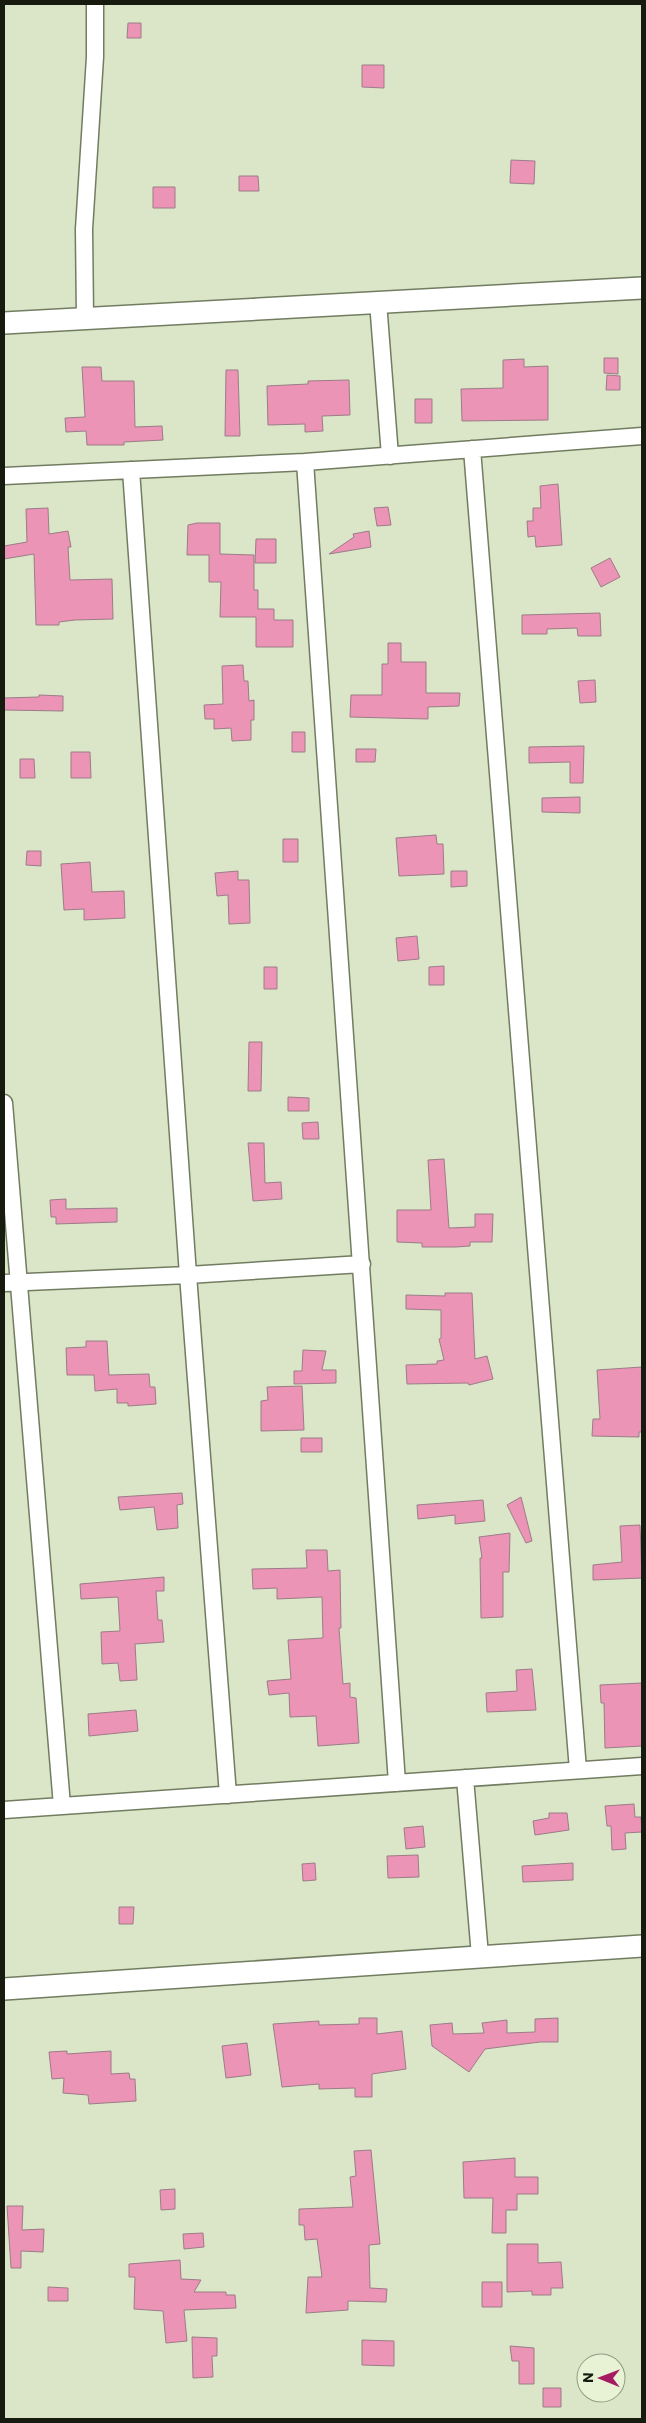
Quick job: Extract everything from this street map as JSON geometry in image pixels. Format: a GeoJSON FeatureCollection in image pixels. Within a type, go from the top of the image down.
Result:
{"type":"FeatureCollection","features":[{"type":"Feature","properties":{"kind":"street"},"geometry":{"type":"LineString","coordinates":[[84,317],[84,229],[95,57],[95,4]]}},
{"type":"Feature","properties":{"kind":"street"},"geometry":{"type":"LineString","coordinates":[[4,323],[84,317],[642,288]]}},
{"type":"Feature","properties":{"kind":"street"},"geometry":{"type":"LineString","coordinates":[[378,302],[390,456]]}},
{"type":"Feature","properties":{"kind":"street"},"geometry":{"type":"LineString","coordinates":[[4,476],[305,462],[642,436]]}},
{"type":"Feature","properties":{"kind":"street"},"geometry":{"type":"LineString","coordinates":[[472,449],[578,1770]]}},
{"type":"Feature","properties":{"kind":"street"},"geometry":{"type":"LineString","coordinates":[[305,462],[397,1783]]}},
{"type":"Feature","properties":{"kind":"street"},"geometry":{"type":"LineString","coordinates":[[131,470],[188,1275],[228,1795]]}},
{"type":"Feature","properties":{"kind":"street"},"geometry":{"type":"LineString","coordinates":[[4,1103],[11,1282],[62,1806]]}},
{"type":"Feature","properties":{"kind":"street"},"geometry":{"type":"LineString","coordinates":[[11,1282],[188,1275],[362,1264]]}},
{"type":"Feature","properties":{"kind":"street"},"geometry":{"type":"LineString","coordinates":[[4,1810],[642,1766]]}},
{"type":"Feature","properties":{"kind":"street"},"geometry":{"type":"LineString","coordinates":[[465,1778],[480,1956]]}},
{"type":"Feature","properties":{"kind":"street"},"geometry":{"type":"LineString","coordinates":[[4,1989],[642,1946]]}},
{"type":"Feature","properties":{"kind":"building"},"geometry":{"type":"Polygon","coordinates":[[[128,23],[141,23],[141,38],[127,38],[128,23]]]}},
{"type":"Feature","properties":{"kind":"building"},"geometry":{"type":"Polygon","coordinates":[[[362,65],[384,65],[384,88],[362,87],[362,65]]]}},
{"type":"Feature","properties":{"kind":"building"},"geometry":{"type":"Polygon","coordinates":[[[511,160],[535,161],[534,184],[510,183],[511,160]]]}},
{"type":"Feature","properties":{"kind":"building"},"geometry":{"type":"Polygon","coordinates":[[[239,176],[258,176],[259,191],[239,191],[239,176]]]}},
{"type":"Feature","properties":{"kind":"building"},"geometry":{"type":"Polygon","coordinates":[[[153,187],[175,187],[175,208],[153,208],[153,187]]]}},
{"type":"Feature","properties":{"kind":"building"},"geometry":{"type":"Polygon","coordinates":[[[604,358],[618,358],[618,374],[604,373],[604,358]]]}},
{"type":"Feature","properties":{"kind":"building"},"geometry":{"type":"Polygon","coordinates":[[[524,359],[524,367],[548,366],[548,420],[462,421],[461,389],[503,388],[503,360],[524,359]]]}},
{"type":"Feature","properties":{"kind":"building"},"geometry":{"type":"Polygon","coordinates":[[[82,367],[101,367],[102,381],[134,381],[135,427],[162,426],[163,440],[124,442],[124,445],[87,445],[86,431],[66,432],[65,418],[85,417],[82,367]]]}},
{"type":"Feature","properties":{"kind":"building"},"geometry":{"type":"Polygon","coordinates":[[[226,370],[238,370],[240,436],[225,436],[226,370]]]}},
{"type":"Feature","properties":{"kind":"building"},"geometry":{"type":"Polygon","coordinates":[[[607,375],[620,376],[620,390],[606,390],[607,375]]]}},
{"type":"Feature","properties":{"kind":"building"},"geometry":{"type":"Polygon","coordinates":[[[349,380],[350,415],[322,416],[323,431],[305,432],[305,424],[268,425],[267,386],[308,384],[308,381],[349,380]]]}},
{"type":"Feature","properties":{"kind":"building"},"geometry":{"type":"Polygon","coordinates":[[[415,399],[432,399],[432,423],[415,423],[415,399]]]}},
{"type":"Feature","properties":{"kind":"building"},"geometry":{"type":"Polygon","coordinates":[[[558,484],[562,545],[536,547],[535,536],[528,537],[527,521],[533,521],[533,508],[541,508],[540,486],[558,484]]]}},
{"type":"Feature","properties":{"kind":"building"},"geometry":{"type":"Polygon","coordinates":[[[388,507],[391,525],[377,526],[374,508],[388,507]]]}},
{"type":"Feature","properties":{"kind":"building"},"geometry":{"type":"Polygon","coordinates":[[[48,508],[49,534],[68,531],[71,547],[68,547],[70,580],[112,579],[113,619],[75,620],[59,622],[59,625],[36,625],[34,554],[4,559],[4,546],[27,542],[26,509],[48,508]]]}},
{"type":"Feature","properties":{"kind":"building"},"geometry":{"type":"Polygon","coordinates":[[[220,523],[220,554],[254,555],[254,590],[258,590],[258,609],[274,609],[274,620],[293,620],[293,647],[256,647],[256,617],[220,617],[221,582],[209,582],[209,555],[187,555],[188,525],[220,523]]]}},
{"type":"Feature","properties":{"kind":"building"},"geometry":{"type":"Polygon","coordinates":[[[369,531],[371,547],[329,554],[354,537],[353,534],[369,531]]]}},
{"type":"Feature","properties":{"kind":"building"},"geometry":{"type":"Polygon","coordinates":[[[256,539],[276,539],[276,563],[255,563],[256,539]]]}},
{"type":"Feature","properties":{"kind":"building"},"geometry":{"type":"Polygon","coordinates":[[[610,558],[620,577],[601,587],[591,568],[610,558]]]}},
{"type":"Feature","properties":{"kind":"building"},"geometry":{"type":"Polygon","coordinates":[[[600,613],[601,636],[578,636],[577,628],[547,629],[547,634],[522,634],[522,615],[600,613]]]}},
{"type":"Feature","properties":{"kind":"building"},"geometry":{"type":"Polygon","coordinates":[[[388,643],[401,643],[401,662],[426,662],[426,693],[460,693],[459,706],[428,707],[428,719],[350,717],[351,695],[382,695],[382,664],[388,664],[388,643]]]}},
{"type":"Feature","properties":{"kind":"building"},"geometry":{"type":"Polygon","coordinates":[[[243,665],[244,681],[248,681],[249,701],[254,700],[254,720],[251,720],[251,740],[232,741],[231,728],[214,729],[214,719],[205,719],[204,705],[223,704],[222,666],[243,665]]]}},
{"type":"Feature","properties":{"kind":"building"},"geometry":{"type":"Polygon","coordinates":[[[595,680],[596,702],[580,703],[578,681],[595,680]]]}},
{"type":"Feature","properties":{"kind":"building"},"geometry":{"type":"Polygon","coordinates":[[[39,695],[63,696],[63,711],[4,710],[4,698],[39,697],[39,695]]]}},
{"type":"Feature","properties":{"kind":"building"},"geometry":{"type":"Polygon","coordinates":[[[292,732],[305,732],[305,752],[292,752],[292,732]]]}},
{"type":"Feature","properties":{"kind":"building"},"geometry":{"type":"Polygon","coordinates":[[[584,746],[583,783],[570,783],[570,762],[529,763],[529,747],[584,746]]]}},
{"type":"Feature","properties":{"kind":"building"},"geometry":{"type":"Polygon","coordinates":[[[356,749],[376,749],[375,762],[356,762],[356,749]]]}},
{"type":"Feature","properties":{"kind":"building"},"geometry":{"type":"Polygon","coordinates":[[[71,752],[90,752],[91,778],[71,778],[71,752]]]}},
{"type":"Feature","properties":{"kind":"building"},"geometry":{"type":"Polygon","coordinates":[[[20,759],[34,759],[35,778],[20,778],[20,759]]]}},
{"type":"Feature","properties":{"kind":"building"},"geometry":{"type":"Polygon","coordinates":[[[580,797],[580,813],[542,812],[542,798],[580,797]]]}},
{"type":"Feature","properties":{"kind":"building"},"geometry":{"type":"Polygon","coordinates":[[[436,835],[437,844],[443,844],[444,874],[399,876],[396,838],[436,835]]]}},
{"type":"Feature","properties":{"kind":"building"},"geometry":{"type":"Polygon","coordinates":[[[283,839],[298,839],[298,862],[283,862],[283,839]]]}},
{"type":"Feature","properties":{"kind":"building"},"geometry":{"type":"Polygon","coordinates":[[[27,851],[41,851],[41,866],[26,865],[27,851]]]}},
{"type":"Feature","properties":{"kind":"building"},"geometry":{"type":"Polygon","coordinates":[[[90,862],[92,892],[124,891],[125,918],[84,920],[84,909],[64,910],[61,864],[90,862]]]}},
{"type":"Feature","properties":{"kind":"building"},"geometry":{"type":"Polygon","coordinates":[[[238,871],[238,880],[249,880],[250,923],[229,924],[228,895],[217,896],[215,873],[238,871]]]}},
{"type":"Feature","properties":{"kind":"building"},"geometry":{"type":"Polygon","coordinates":[[[451,871],[467,871],[467,886],[451,887],[451,871]]]}},
{"type":"Feature","properties":{"kind":"building"},"geometry":{"type":"Polygon","coordinates":[[[417,936],[419,959],[398,961],[396,938],[417,936]]]}},
{"type":"Feature","properties":{"kind":"building"},"geometry":{"type":"Polygon","coordinates":[[[444,966],[444,985],[429,985],[429,967],[444,966]]]}},
{"type":"Feature","properties":{"kind":"building"},"geometry":{"type":"Polygon","coordinates":[[[264,967],[277,967],[277,989],[264,989],[264,967]]]}},
{"type":"Feature","properties":{"kind":"building"},"geometry":{"type":"Polygon","coordinates":[[[249,1042],[262,1042],[261,1091],[248,1091],[249,1042]]]}},
{"type":"Feature","properties":{"kind":"building"},"geometry":{"type":"Polygon","coordinates":[[[288,1097],[309,1098],[309,1111],[288,1111],[288,1097]]]}},
{"type":"Feature","properties":{"kind":"building"},"geometry":{"type":"Polygon","coordinates":[[[318,1122],[319,1139],[303,1139],[302,1123],[318,1122]]]}},
{"type":"Feature","properties":{"kind":"building"},"geometry":{"type":"Polygon","coordinates":[[[248,1143],[264,1143],[265,1183],[281,1182],[282,1199],[253,1201],[248,1143]]]}},
{"type":"Feature","properties":{"kind":"building"},"geometry":{"type":"Polygon","coordinates":[[[444,1159],[449,1228],[475,1227],[475,1214],[493,1214],[492,1242],[470,1242],[470,1246],[456,1247],[422,1247],[422,1243],[397,1242],[397,1210],[431,1210],[428,1160],[444,1159]]]}},
{"type":"Feature","properties":{"kind":"building"},"geometry":{"type":"Polygon","coordinates":[[[66,1199],[66,1209],[117,1208],[117,1222],[56,1224],[56,1217],[51,1217],[50,1200],[66,1199]]]}},
{"type":"Feature","properties":{"kind":"building"},"geometry":{"type":"Polygon","coordinates":[[[445,1293],[472,1293],[475,1359],[487,1356],[493,1379],[469,1385],[468,1383],[407,1384],[406,1365],[437,1364],[437,1361],[444,1360],[439,1339],[441,1338],[441,1310],[406,1309],[406,1295],[445,1296],[445,1293]]]}},
{"type":"Feature","properties":{"kind":"building"},"geometry":{"type":"Polygon","coordinates":[[[86,1341],[107,1341],[109,1375],[149,1374],[150,1387],[155,1387],[156,1404],[128,1406],[128,1403],[117,1403],[117,1389],[95,1391],[94,1375],[67,1375],[66,1348],[86,1347],[86,1341]]]}},
{"type":"Feature","properties":{"kind":"building"},"geometry":{"type":"Polygon","coordinates":[[[303,1350],[326,1351],[322,1370],[336,1370],[336,1383],[294,1384],[294,1371],[302,1371],[303,1350]]]}},
{"type":"Feature","properties":{"kind":"building"},"geometry":{"type":"Polygon","coordinates":[[[642,1367],[642,1432],[639,1432],[639,1437],[592,1436],[593,1419],[600,1419],[597,1370],[642,1367]]]}},
{"type":"Feature","properties":{"kind":"building"},"geometry":{"type":"Polygon","coordinates":[[[302,1386],[304,1430],[261,1431],[261,1401],[268,1400],[267,1387],[302,1386]]]}},
{"type":"Feature","properties":{"kind":"building"},"geometry":{"type":"Polygon","coordinates":[[[301,1438],[322,1438],[322,1452],[301,1452],[301,1438]]]}},
{"type":"Feature","properties":{"kind":"building"},"geometry":{"type":"Polygon","coordinates":[[[182,1493],[183,1504],[177,1505],[178,1528],[157,1530],[154,1507],[120,1510],[118,1497],[182,1493]]]}},
{"type":"Feature","properties":{"kind":"building"},"geometry":{"type":"Polygon","coordinates":[[[521,1497],[532,1541],[526,1543],[507,1505],[521,1497]]]}},
{"type":"Feature","properties":{"kind":"building"},"geometry":{"type":"Polygon","coordinates":[[[483,1500],[485,1521],[455,1524],[455,1515],[418,1519],[417,1505],[483,1500]]]}},
{"type":"Feature","properties":{"kind":"building"},"geometry":{"type":"Polygon","coordinates":[[[640,1525],[642,1578],[593,1580],[593,1565],[622,1562],[620,1526],[640,1525]]]}},
{"type":"Feature","properties":{"kind":"building"},"geometry":{"type":"Polygon","coordinates":[[[510,1533],[509,1572],[503,1572],[503,1617],[481,1618],[480,1558],[482,1558],[479,1537],[510,1533]]]}},
{"type":"Feature","properties":{"kind":"building"},"geometry":{"type":"Polygon","coordinates":[[[306,1550],[327,1550],[328,1571],[340,1570],[341,1628],[339,1628],[343,1684],[350,1683],[350,1697],[356,1698],[359,1743],[318,1746],[316,1716],[290,1717],[289,1693],[269,1695],[267,1681],[291,1679],[288,1640],[323,1638],[322,1597],[277,1599],[277,1588],[253,1589],[252,1569],[307,1568],[306,1550]]]}},
{"type":"Feature","properties":{"kind":"building"},"geometry":{"type":"Polygon","coordinates":[[[164,1577],[164,1591],[156,1591],[158,1620],[162,1620],[164,1642],[135,1644],[137,1680],[120,1681],[118,1663],[102,1664],[101,1632],[120,1631],[118,1597],[81,1599],[80,1584],[164,1577]]]}},
{"type":"Feature","properties":{"kind":"building"},"geometry":{"type":"Polygon","coordinates":[[[532,1669],[536,1710],[487,1712],[486,1693],[517,1691],[516,1670],[532,1669]]]}},
{"type":"Feature","properties":{"kind":"building"},"geometry":{"type":"Polygon","coordinates":[[[642,1683],[642,1746],[605,1748],[604,1703],[601,1703],[600,1685],[642,1683]]]}},
{"type":"Feature","properties":{"kind":"building"},"geometry":{"type":"Polygon","coordinates":[[[136,1710],[138,1731],[89,1736],[88,1714],[136,1710]]]}},
{"type":"Feature","properties":{"kind":"building"},"geometry":{"type":"Polygon","coordinates":[[[634,1804],[635,1817],[641,1817],[642,1832],[625,1833],[626,1849],[612,1850],[611,1826],[607,1826],[605,1806],[634,1804]]]}},
{"type":"Feature","properties":{"kind":"building"},"geometry":{"type":"Polygon","coordinates":[[[549,1813],[567,1813],[569,1830],[535,1835],[533,1821],[549,1818],[549,1813]]]}},
{"type":"Feature","properties":{"kind":"building"},"geometry":{"type":"Polygon","coordinates":[[[423,1826],[425,1847],[406,1849],[404,1828],[423,1826]]]}},
{"type":"Feature","properties":{"kind":"building"},"geometry":{"type":"Polygon","coordinates":[[[418,1855],[419,1877],[388,1878],[387,1856],[418,1855]]]}},
{"type":"Feature","properties":{"kind":"building"},"geometry":{"type":"Polygon","coordinates":[[[315,1863],[316,1880],[303,1881],[302,1864],[315,1863]]]}},
{"type":"Feature","properties":{"kind":"building"},"geometry":{"type":"Polygon","coordinates":[[[573,1863],[573,1880],[523,1882],[522,1866],[573,1863]]]}},
{"type":"Feature","properties":{"kind":"building"},"geometry":{"type":"Polygon","coordinates":[[[119,1907],[134,1907],[133,1924],[119,1924],[119,1907]]]}},
{"type":"Feature","properties":{"kind":"building"},"geometry":{"type":"Polygon","coordinates":[[[359,2018],[377,2018],[377,2034],[402,2031],[406,2069],[372,2074],[372,2097],[355,2097],[355,2088],[319,2089],[319,2084],[282,2087],[273,2024],[319,2021],[319,2025],[359,2024],[359,2018]]]}},
{"type":"Feature","properties":{"kind":"building"},"geometry":{"type":"Polygon","coordinates":[[[558,2018],[558,2042],[540,2042],[485,2049],[469,2072],[432,2046],[430,2025],[452,2023],[453,2034],[484,2033],[482,2023],[507,2020],[507,2033],[535,2032],[535,2019],[558,2018]]]}},
{"type":"Feature","properties":{"kind":"building"},"geometry":{"type":"Polygon","coordinates":[[[247,2043],[251,2075],[226,2078],[222,2046],[247,2043]]]}},
{"type":"Feature","properties":{"kind":"building"},"geometry":{"type":"Polygon","coordinates":[[[67,2051],[67,2054],[111,2051],[111,2074],[129,2073],[130,2079],[135,2079],[136,2101],[89,2104],[88,2095],[63,2093],[64,2078],[52,2079],[49,2052],[67,2051]]]}},
{"type":"Feature","properties":{"kind":"building"},"geometry":{"type":"Polygon","coordinates":[[[371,2150],[380,2244],[369,2245],[370,2288],[387,2289],[386,2302],[348,2301],[348,2310],[306,2313],[308,2277],[322,2277],[317,2239],[305,2240],[304,2225],[299,2225],[299,2209],[353,2207],[350,2177],[356,2176],[354,2151],[371,2150]]]}},
{"type":"Feature","properties":{"kind":"building"},"geometry":{"type":"Polygon","coordinates":[[[515,2158],[515,2177],[538,2177],[538,2194],[517,2194],[517,2210],[506,2210],[506,2233],[492,2233],[493,2198],[464,2198],[463,2162],[515,2158]]]}},
{"type":"Feature","properties":{"kind":"building"},"geometry":{"type":"Polygon","coordinates":[[[175,2189],[175,2209],[161,2210],[160,2190],[175,2189]]]}},
{"type":"Feature","properties":{"kind":"building"},"geometry":{"type":"Polygon","coordinates":[[[7,2206],[23,2206],[22,2230],[44,2229],[43,2252],[21,2251],[21,2268],[11,2268],[7,2206]]]}},
{"type":"Feature","properties":{"kind":"building"},"geometry":{"type":"Polygon","coordinates":[[[203,2233],[204,2247],[184,2249],[183,2234],[203,2233]]]}},
{"type":"Feature","properties":{"kind":"building"},"geometry":{"type":"Polygon","coordinates":[[[507,2244],[538,2244],[538,2263],[561,2262],[563,2288],[551,2288],[551,2295],[532,2295],[532,2291],[507,2292],[507,2244]]]}},
{"type":"Feature","properties":{"kind":"building"},"geometry":{"type":"Polygon","coordinates":[[[180,2260],[181,2279],[201,2280],[194,2292],[226,2292],[226,2295],[235,2295],[236,2308],[184,2310],[187,2341],[166,2343],[163,2311],[134,2309],[135,2277],[129,2277],[129,2264],[180,2260]]]}},
{"type":"Feature","properties":{"kind":"building"},"geometry":{"type":"Polygon","coordinates":[[[482,2282],[502,2282],[502,2307],[482,2307],[482,2282]]]}},
{"type":"Feature","properties":{"kind":"building"},"geometry":{"type":"Polygon","coordinates":[[[48,2287],[68,2288],[68,2301],[48,2301],[48,2287]]]}},
{"type":"Feature","properties":{"kind":"building"},"geometry":{"type":"Polygon","coordinates":[[[192,2337],[217,2338],[217,2356],[212,2356],[213,2377],[193,2378],[192,2337]]]}},
{"type":"Feature","properties":{"kind":"building"},"geometry":{"type":"Polygon","coordinates":[[[362,2340],[394,2341],[394,2366],[362,2365],[362,2340]]]}},
{"type":"Feature","properties":{"kind":"building"},"geometry":{"type":"Polygon","coordinates":[[[510,2346],[534,2348],[534,2384],[519,2384],[519,2361],[512,2361],[510,2346]]]}},
{"type":"Feature","properties":{"kind":"building"},"geometry":{"type":"Polygon","coordinates":[[[543,2388],[561,2388],[561,2407],[543,2407],[543,2388]]]}}]}
